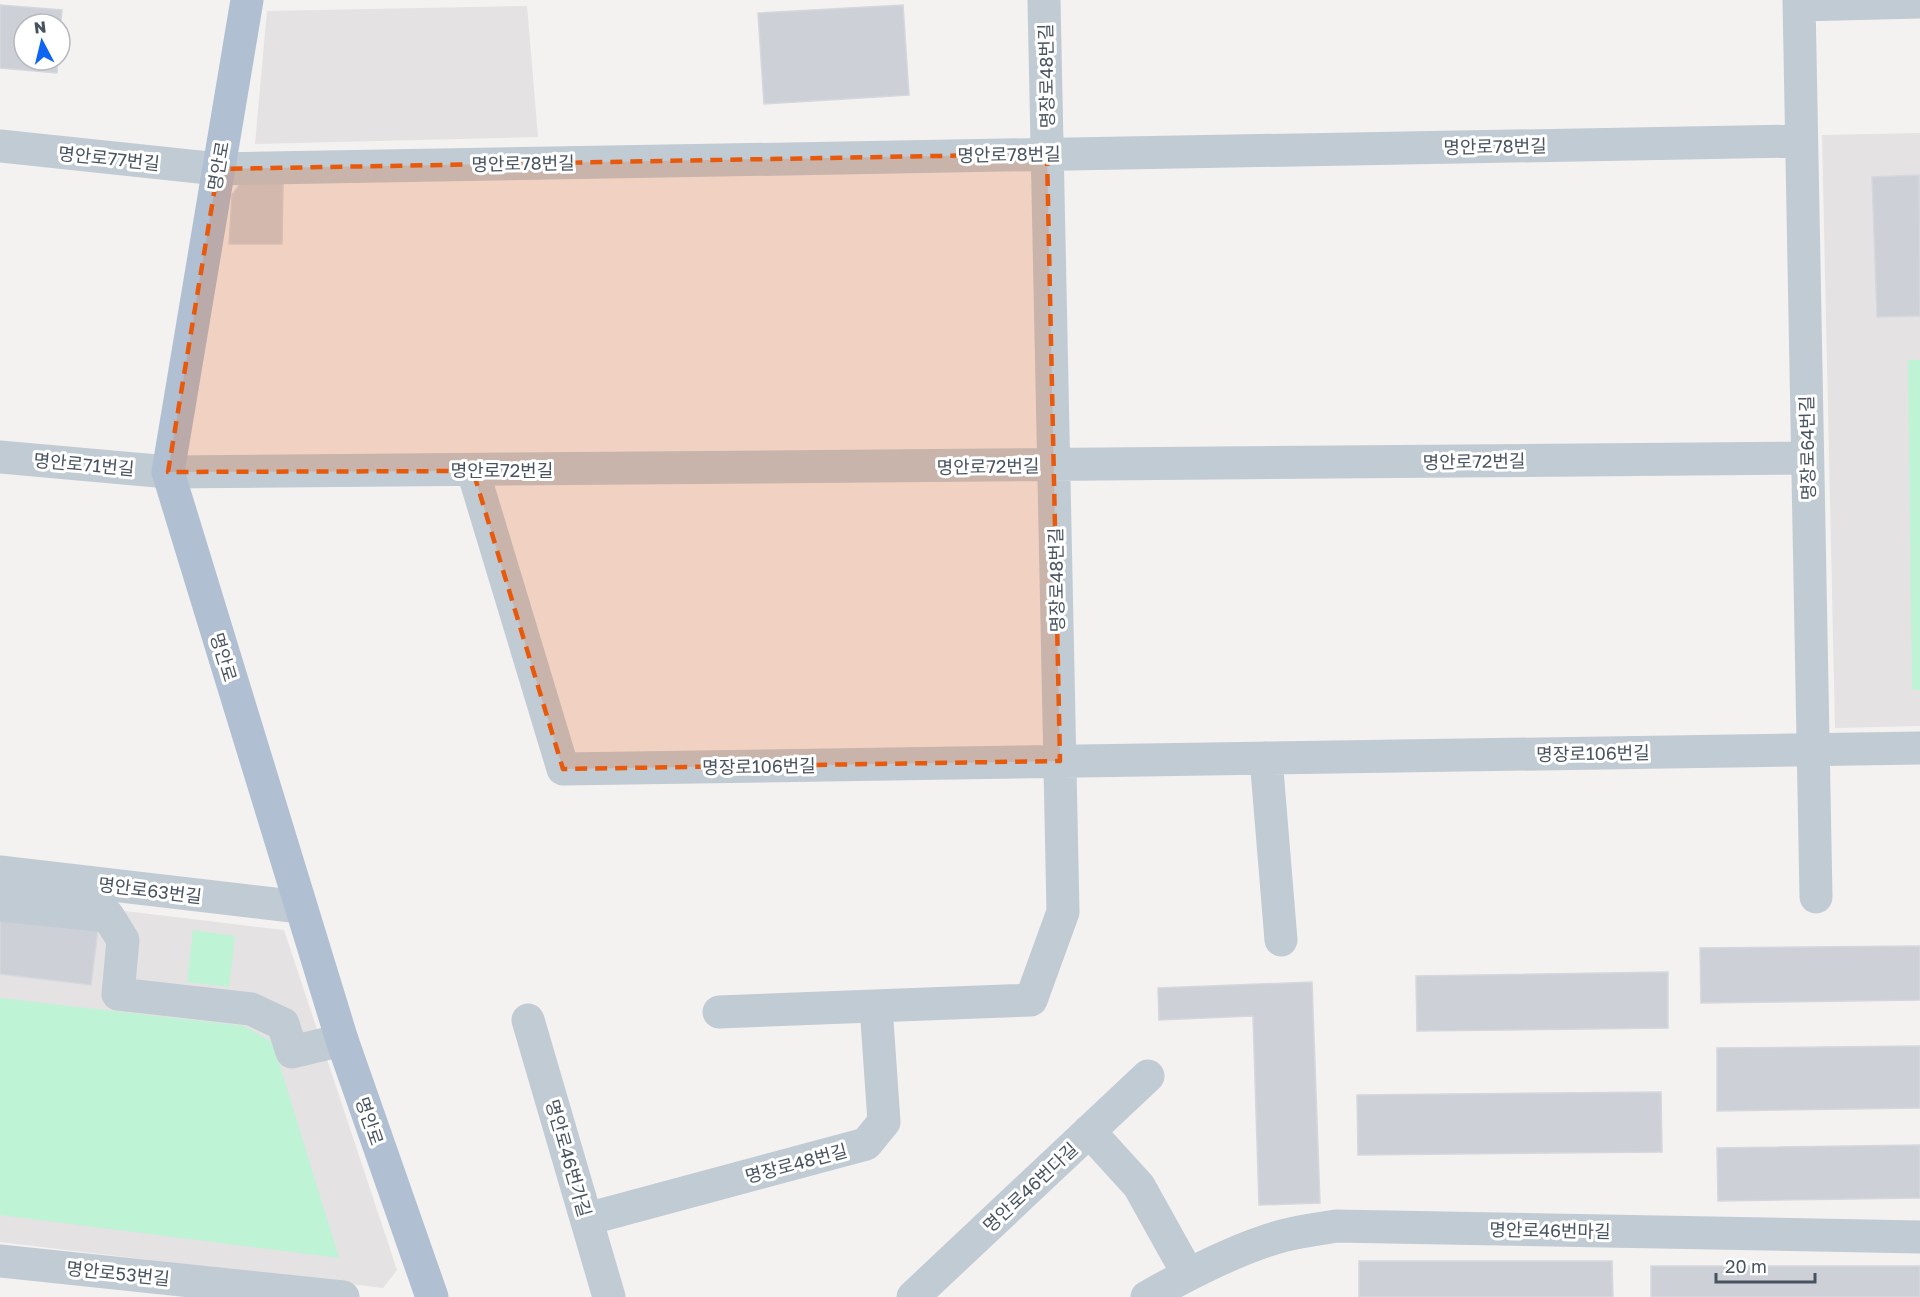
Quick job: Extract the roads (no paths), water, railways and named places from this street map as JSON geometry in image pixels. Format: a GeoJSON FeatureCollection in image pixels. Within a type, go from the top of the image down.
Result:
{"type":"FeatureCollection","features":[{"type":"Feature","properties":{"kind":"main road","name":"명안로"},"geometry":{"type":"LineString","coordinates":[[247,0],[168,472],[342,1040],[432,1297]]}},
{"type":"Feature","properties":{"kind":"street","name":"명장로48번길"},"geometry":{"type":"LineString","coordinates":[[720,1012],[1031,1000],[1063,912],[1044,0]]}},
{"type":"Feature","properties":{"kind":"street"},"geometry":{"type":"LineString","coordinates":[[1799,2],[1920,2]]}},
{"type":"Feature","properties":{"kind":"street","name":"명장로64번길"},"geometry":{"type":"LineString","coordinates":[[1799,2],[1816,897]]}},
{"type":"Feature","properties":{"kind":"street","name":"명안로78번길"},"geometry":{"type":"LineString","coordinates":[[218,169],[1801,141]]}},
{"type":"Feature","properties":{"kind":"street","name":"명안로77번길"},"geometry":{"type":"LineString","coordinates":[[0,146],[218,169]]}},
{"type":"Feature","properties":{"kind":"street","name":"명안로71번길"},"geometry":{"type":"LineString","coordinates":[[0,457],[168,472]]}},
{"type":"Feature","properties":{"kind":"street","name":"명안로72번길"},"geometry":{"type":"LineString","coordinates":[[168,472],[1808,458]]}},
{"type":"Feature","properties":{"kind":"street","name":"명장로106번길"},"geometry":{"type":"LineString","coordinates":[[473,471],[563,769],[1920,748]]}},
{"type":"Feature","properties":{"kind":"street"},"geometry":{"type":"LineString","coordinates":[[1266,758],[1281,940]]}},
{"type":"Feature","properties":{"kind":"street","name":"명안로63번길"},"geometry":{"type":"LineString","coordinates":[[0,872],[300,907]]}},
{"type":"Feature","properties":{"kind":"street"},"geometry":{"type":"LineString","coordinates":[[0,905],[108,916],[123,940],[118,994],[251,1009],[283,1024],[292,1052],[342,1040]]}},
{"type":"Feature","properties":{"kind":"street","name":"명장로48번길"},"geometry":{"type":"LineString","coordinates":[[586,1219],[866,1144],[884,1122],[876,1006]]}},
{"type":"Feature","properties":{"kind":"street","name":"명안로46번가길"},"geometry":{"type":"LineString","coordinates":[[528,1020],[609,1297]]}},
{"type":"Feature","properties":{"kind":"street","name":"명안로46번다길"},"geometry":{"type":"LineString","coordinates":[[913,1297],[1148,1076]]}},
{"type":"Feature","properties":{"kind":"street"},"geometry":{"type":"LineString","coordinates":[[1089,1131],[1139,1186],[1188,1274]]}},
{"type":"Feature","properties":{"kind":"street","name":"명안로46번마길"},"geometry":{"type":"LineString","coordinates":[[1147,1297],[1188,1274],[1285,1235],[1336,1226],[1920,1237]]}},
{"type":"Feature","properties":{"kind":"street","name":"명안로53번길"},"geometry":{"type":"LineString","coordinates":[[0,1261],[343,1297]]}}]}
